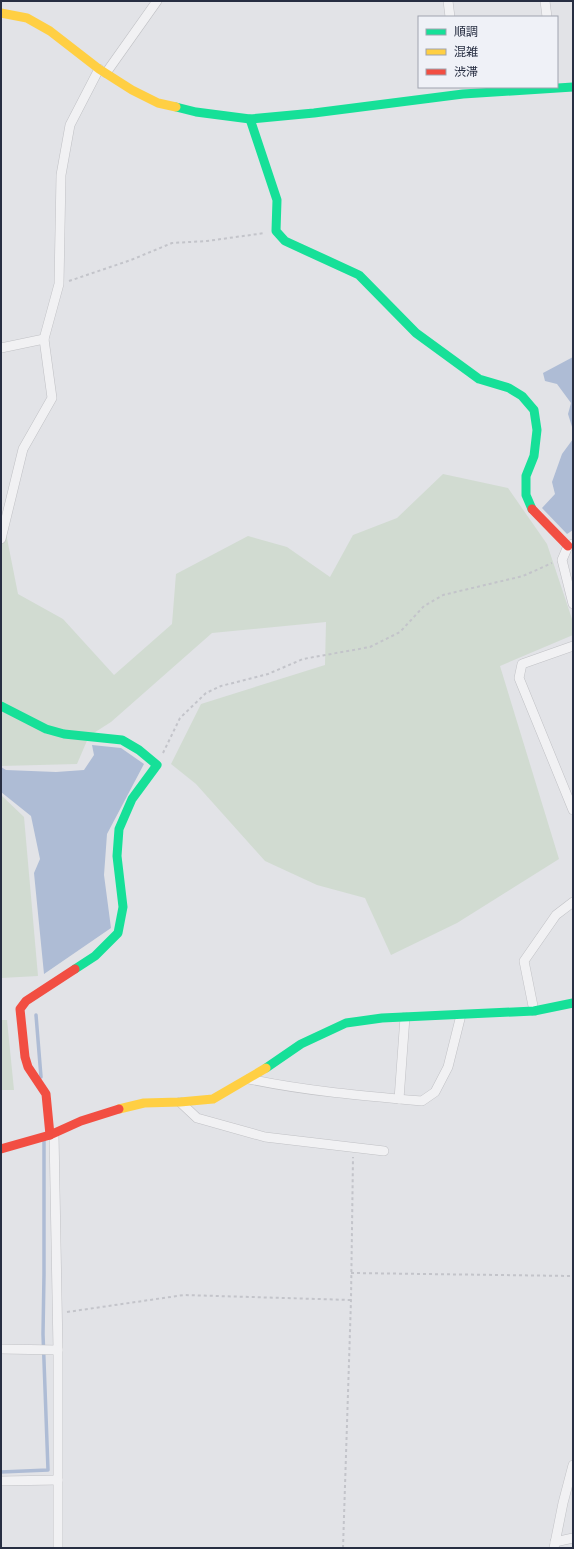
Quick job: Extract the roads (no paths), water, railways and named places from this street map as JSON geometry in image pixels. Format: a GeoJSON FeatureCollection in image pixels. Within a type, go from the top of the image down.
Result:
{"type":"FeatureCollection","features":[{"type":"Feature","properties":{"kind":"street"},"geometry":{"type":"LineString","coordinates":[[1,539],[23,449],[52,398],[44,339],[59,284],[61,175],[70,125],[102,71],[157,1]]}},
{"type":"Feature","properties":{"kind":"street"},"geometry":{"type":"LineString","coordinates":[[448,1],[450,16]]}},
{"type":"Feature","properties":{"kind":"street"},"geometry":{"type":"LineString","coordinates":[[545,1],[547,16]]}},
{"type":"Feature","properties":{"kind":"street"},"geometry":{"type":"LineString","coordinates":[[1,13],[27,18],[50,31],[102,71],[132,90],[158,103],[196,112],[250,119],[314,113],[462,91],[556,88]]}},
{"type":"Feature","properties":{"kind":"street"},"geometry":{"type":"LineString","coordinates":[[558,88],[573,87]]}},
{"type":"Feature","properties":{"kind":"street"},"geometry":{"type":"LineString","coordinates":[[250,119],[277,200],[276,231],[285,241],[359,275],[416,332],[479,379],[509,388],[522,396],[534,410],[537,430],[534,456],[526,476],[526,495],[534,511],[570,545],[562,560],[573,604]]}},
{"type":"Feature","properties":{"kind":"street"},"geometry":{"type":"LineString","coordinates":[[1,348],[44,339]]}},
{"type":"Feature","properties":{"kind":"street"},"geometry":{"type":"LineString","coordinates":[[573,646],[522,664],[519,678],[573,810]]}},
{"type":"Feature","properties":{"kind":"street"},"geometry":{"type":"LineString","coordinates":[[1,706],[46,729],[64,734],[122,740],[139,750],[157,765],[132,799],[119,829],[117,856],[123,907],[118,933],[108,945],[95,956],[26,1001],[20,1009],[28,1067],[46,1094],[52,1134],[58,1313],[58,1548]]}},
{"type":"Feature","properties":{"kind":"street"},"geometry":{"type":"LineString","coordinates":[[534,1011],[524,961],[556,915],[573,902]]}},
{"type":"Feature","properties":{"kind":"street"},"geometry":{"type":"LineString","coordinates":[[1,1149],[52,1134],[81,1121],[144,1103],[213,1099],[249,1079],[301,1044],[346,1023],[382,1018],[534,1011],[573,1003]]}},
{"type":"Feature","properties":{"kind":"street"},"geometry":{"type":"LineString","coordinates":[[249,1079],[292,1088],[422,1101],[435,1092],[448,1067],[461,1015]]}},
{"type":"Feature","properties":{"kind":"street"},"geometry":{"type":"LineString","coordinates":[[399,1099],[405,1017]]}},
{"type":"Feature","properties":{"kind":"street"},"geometry":{"type":"LineString","coordinates":[[180,1102],[197,1118],[264,1137],[384,1151]]}},
{"type":"Feature","properties":{"kind":"street"},"geometry":{"type":"LineString","coordinates":[[1,1349],[58,1350]]}},
{"type":"Feature","properties":{"kind":"street"},"geometry":{"type":"LineString","coordinates":[[554,1545],[573,1465]]}},
{"type":"Feature","properties":{"kind":"street"},"geometry":{"type":"LineString","coordinates":[[1,1481],[58,1480]]}},
{"type":"Feature","properties":{"kind":"street"},"geometry":{"type":"LineString","coordinates":[[554,1545],[573,1538]]}},
{"type":"Feature","properties":{"kind":"water"},"geometry":{"type":"Polygon","coordinates":[[[573,357],[573,430],[568,414],[571,403],[557,384],[545,381],[543,373],[573,357]]]}},
{"type":"Feature","properties":{"kind":"water"},"geometry":{"type":"Polygon","coordinates":[[[573,439],[573,530],[567,534],[542,508],[555,494],[552,482],[562,454],[573,439]]]}},
{"type":"Feature","properties":{"kind":"water"},"geometry":{"type":"Polygon","coordinates":[[[92,745],[121,748],[144,764],[107,834],[104,875],[111,928],[44,974],[34,873],[40,859],[31,816],[1,792],[1,767],[6,770],[56,772],[84,770],[94,755],[92,745]]]}},
{"type":"Feature","properties":{"kind":"waterway"},"geometry":{"type":"LineString","coordinates":[[36,1015],[41,1077]]}},
{"type":"Feature","properties":{"kind":"waterway"},"geometry":{"type":"LineString","coordinates":[[1,1472],[48,1470],[43,1334],[44,1139]]}}]}
